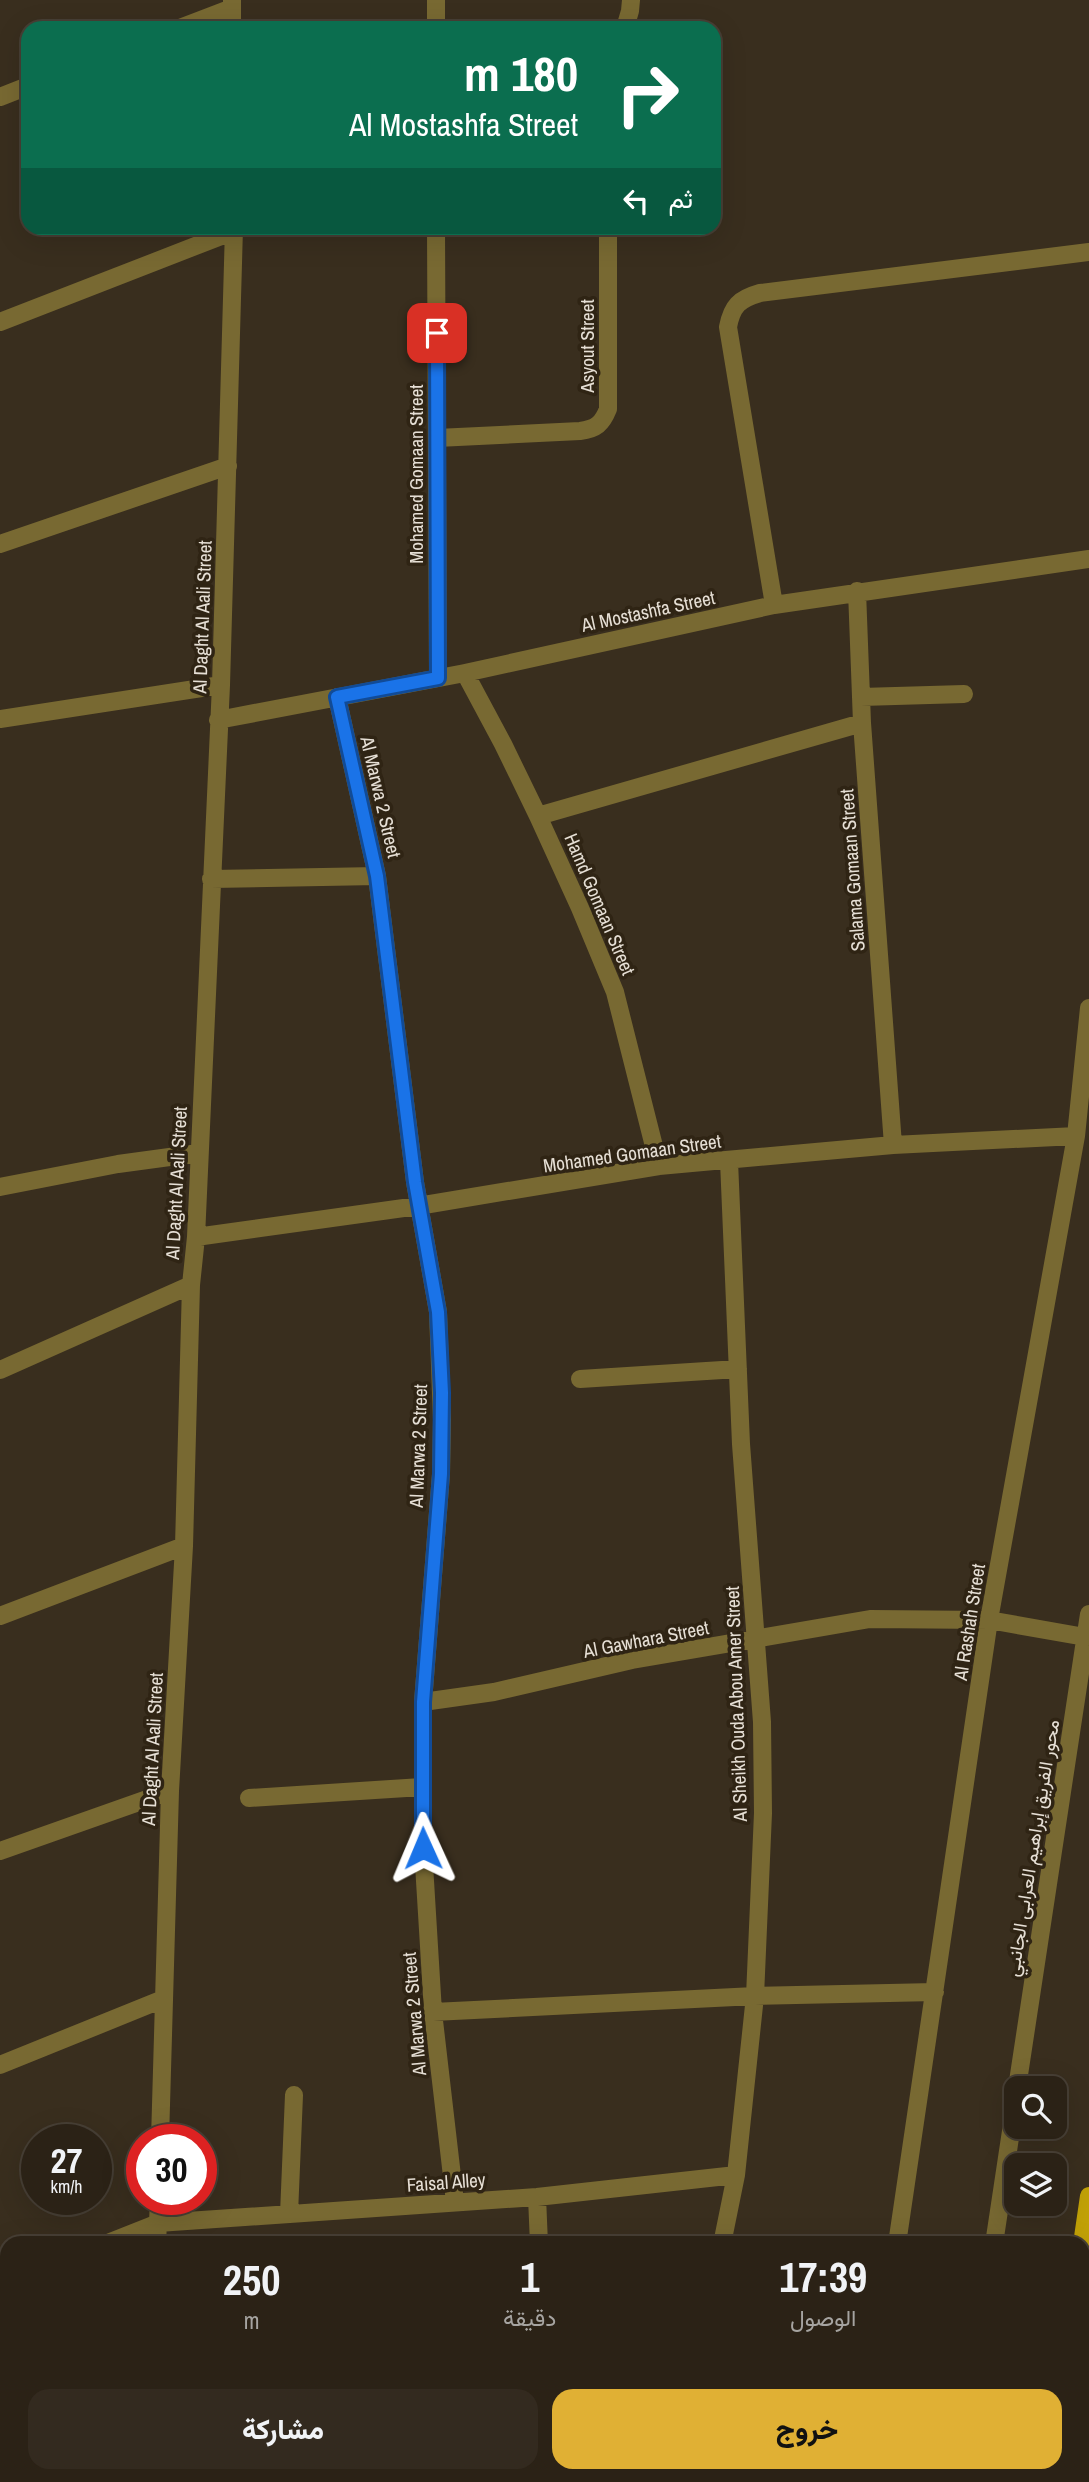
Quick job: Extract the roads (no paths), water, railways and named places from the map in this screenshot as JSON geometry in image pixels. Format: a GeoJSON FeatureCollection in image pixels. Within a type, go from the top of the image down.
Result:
{"type":"FeatureCollection","features":[{"type":"Feature","properties":{"kind":"main road"},"geometry":{"type":"LineString","coordinates":[[1083,2236],[1089,2196]]}},
{"type":"Feature","properties":{"kind":"street"},"geometry":{"type":"LineString","coordinates":[[436,0],[436,21]]}},
{"type":"Feature","properties":{"kind":"street"},"geometry":{"type":"LineString","coordinates":[[627,21],[631,0]]}},
{"type":"Feature","properties":{"kind":"street"},"geometry":{"type":"LineString","coordinates":[[195,21],[232,4]]}},
{"type":"Feature","properties":{"kind":"street"},"geometry":{"type":"LineString","coordinates":[[0,97],[21,89]]}},
{"type":"Feature","properties":{"kind":"street"},"geometry":{"type":"LineString","coordinates":[[0,322],[219,235]]}},
{"type":"Feature","properties":{"kind":"street","name":"Al Daght Al Aali Street"},"geometry":{"type":"LineString","coordinates":[[160,2124],[170,1791],[184,1546],[191,1285],[196,1237],[221,685],[234,235]]}},
{"type":"Feature","properties":{"kind":"street","name":"Mohamed Gomaan Street"},"geometry":{"type":"LineString","coordinates":[[436,235],[438,678]]}},
{"type":"Feature","properties":{"kind":"street","name":"Asyout Street"},"geometry":{"type":"LineString","coordinates":[[437,438],[580,431],[593,429],[603,421],[608,409],[608,235]]}},
{"type":"Feature","properties":{"kind":"street"},"geometry":{"type":"LineString","coordinates":[[774,605],[728,327],[732,310],[744,298],[760,293],[1089,252]]}},
{"type":"Feature","properties":{"kind":"street"},"geometry":{"type":"LineString","coordinates":[[0,544],[228,466]]}},
{"type":"Feature","properties":{"kind":"street","name":"Al Mostashfa Street"},"geometry":{"type":"LineString","coordinates":[[218,720],[465,673],[774,605],[1089,559]]}},
{"type":"Feature","properties":{"kind":"street","name":"Salama Gomaan Street"},"geometry":{"type":"LineString","coordinates":[[857,591],[862,723],[893,1145]]}},
{"type":"Feature","properties":{"kind":"street","name":"Hamd Gomaan Street"},"geometry":{"type":"LineString","coordinates":[[465,673],[538,816],[615,992],[659,1166]]}},
{"type":"Feature","properties":{"kind":"street"},"geometry":{"type":"LineString","coordinates":[[0,719],[221,685]]}},
{"type":"Feature","properties":{"kind":"street"},"geometry":{"type":"LineString","coordinates":[[861,697],[964,694]]}},
{"type":"Feature","properties":{"kind":"street","name":"Al Marwa 2 Street"},"geometry":{"type":"LineString","coordinates":[[337,697],[377,876],[418,1206],[438,1312],[441,1474],[423,1702],[423,1848],[433,2012],[455,2202]]}},
{"type":"Feature","properties":{"kind":"street"},"geometry":{"type":"LineString","coordinates":[[538,816],[862,723]]}},
{"type":"Feature","properties":{"kind":"street"},"geometry":{"type":"LineString","coordinates":[[211,879],[377,876]]}},
{"type":"Feature","properties":{"kind":"street","name":"Al Rashah Street"},"geometry":{"type":"LineString","coordinates":[[898,2236],[989,1620],[1076,1136],[1089,1008]]}},
{"type":"Feature","properties":{"kind":"street","name":"Mohamed Gomaan Street"},"geometry":{"type":"LineString","coordinates":[[196,1237],[418,1206],[659,1166],[893,1145],[1076,1136]]}},
{"type":"Feature","properties":{"kind":"street"},"geometry":{"type":"LineString","coordinates":[[0,1187],[118,1164],[199,1153]]}},
{"type":"Feature","properties":{"kind":"street","name":"Al Sheikh Ouda Abou Amer Street"},"geometry":{"type":"LineString","coordinates":[[724,2236],[736,2175],[755,1996],[763,1813],[762,1722],[741,1444],[729,1161]]}},
{"type":"Feature","properties":{"kind":"street"},"geometry":{"type":"LineString","coordinates":[[0,1370],[191,1285]]}},
{"type":"Feature","properties":{"kind":"street"},"geometry":{"type":"LineString","coordinates":[[580,1379],[738,1369]]}},
{"type":"Feature","properties":{"kind":"street"},"geometry":{"type":"LineString","coordinates":[[0,1616],[184,1546]]}},
{"type":"Feature","properties":{"kind":"street","name":"محور الفريق إبراهيم العرابى الجانبي"},"geometry":{"type":"LineString","coordinates":[[1019,2076],[1089,1614]]}},
{"type":"Feature","properties":{"kind":"street","name":"Al Gawhara Street"},"geometry":{"type":"LineString","coordinates":[[423,1702],[494,1692],[632,1660],[870,1619],[989,1620],[1085,1637]]}},
{"type":"Feature","properties":{"kind":"street"},"geometry":{"type":"LineString","coordinates":[[249,1798],[422,1787]]}},
{"type":"Feature","properties":{"kind":"street"},"geometry":{"type":"LineString","coordinates":[[0,1851],[170,1791]]}},
{"type":"Feature","properties":{"kind":"street"},"geometry":{"type":"LineString","coordinates":[[433,2012],[755,1996],[935,1992]]}},
{"type":"Feature","properties":{"kind":"street"},"geometry":{"type":"LineString","coordinates":[[0,2064],[163,1999]]}},
{"type":"Feature","properties":{"kind":"street"},"geometry":{"type":"LineString","coordinates":[[289,2214],[294,2095]]}},
{"type":"Feature","properties":{"kind":"street","name":"محور الفريق إبراهيم العرابى الجانبي"},"geometry":{"type":"LineString","coordinates":[[995,2236],[1010,2139]]}},
{"type":"Feature","properties":{"kind":"street","name":"Faisal Alley"},"geometry":{"type":"LineString","coordinates":[[125,2236],[158,2223],[537,2197],[736,2175]]}},
{"type":"Feature","properties":{"kind":"street"},"geometry":{"type":"LineString","coordinates":[[537,2197],[539,2236]]}},
{"type":"Feature","properties":{"kind":"street"},"geometry":{"type":"LineString","coordinates":[[157,2236],[158,2215]]}}]}
